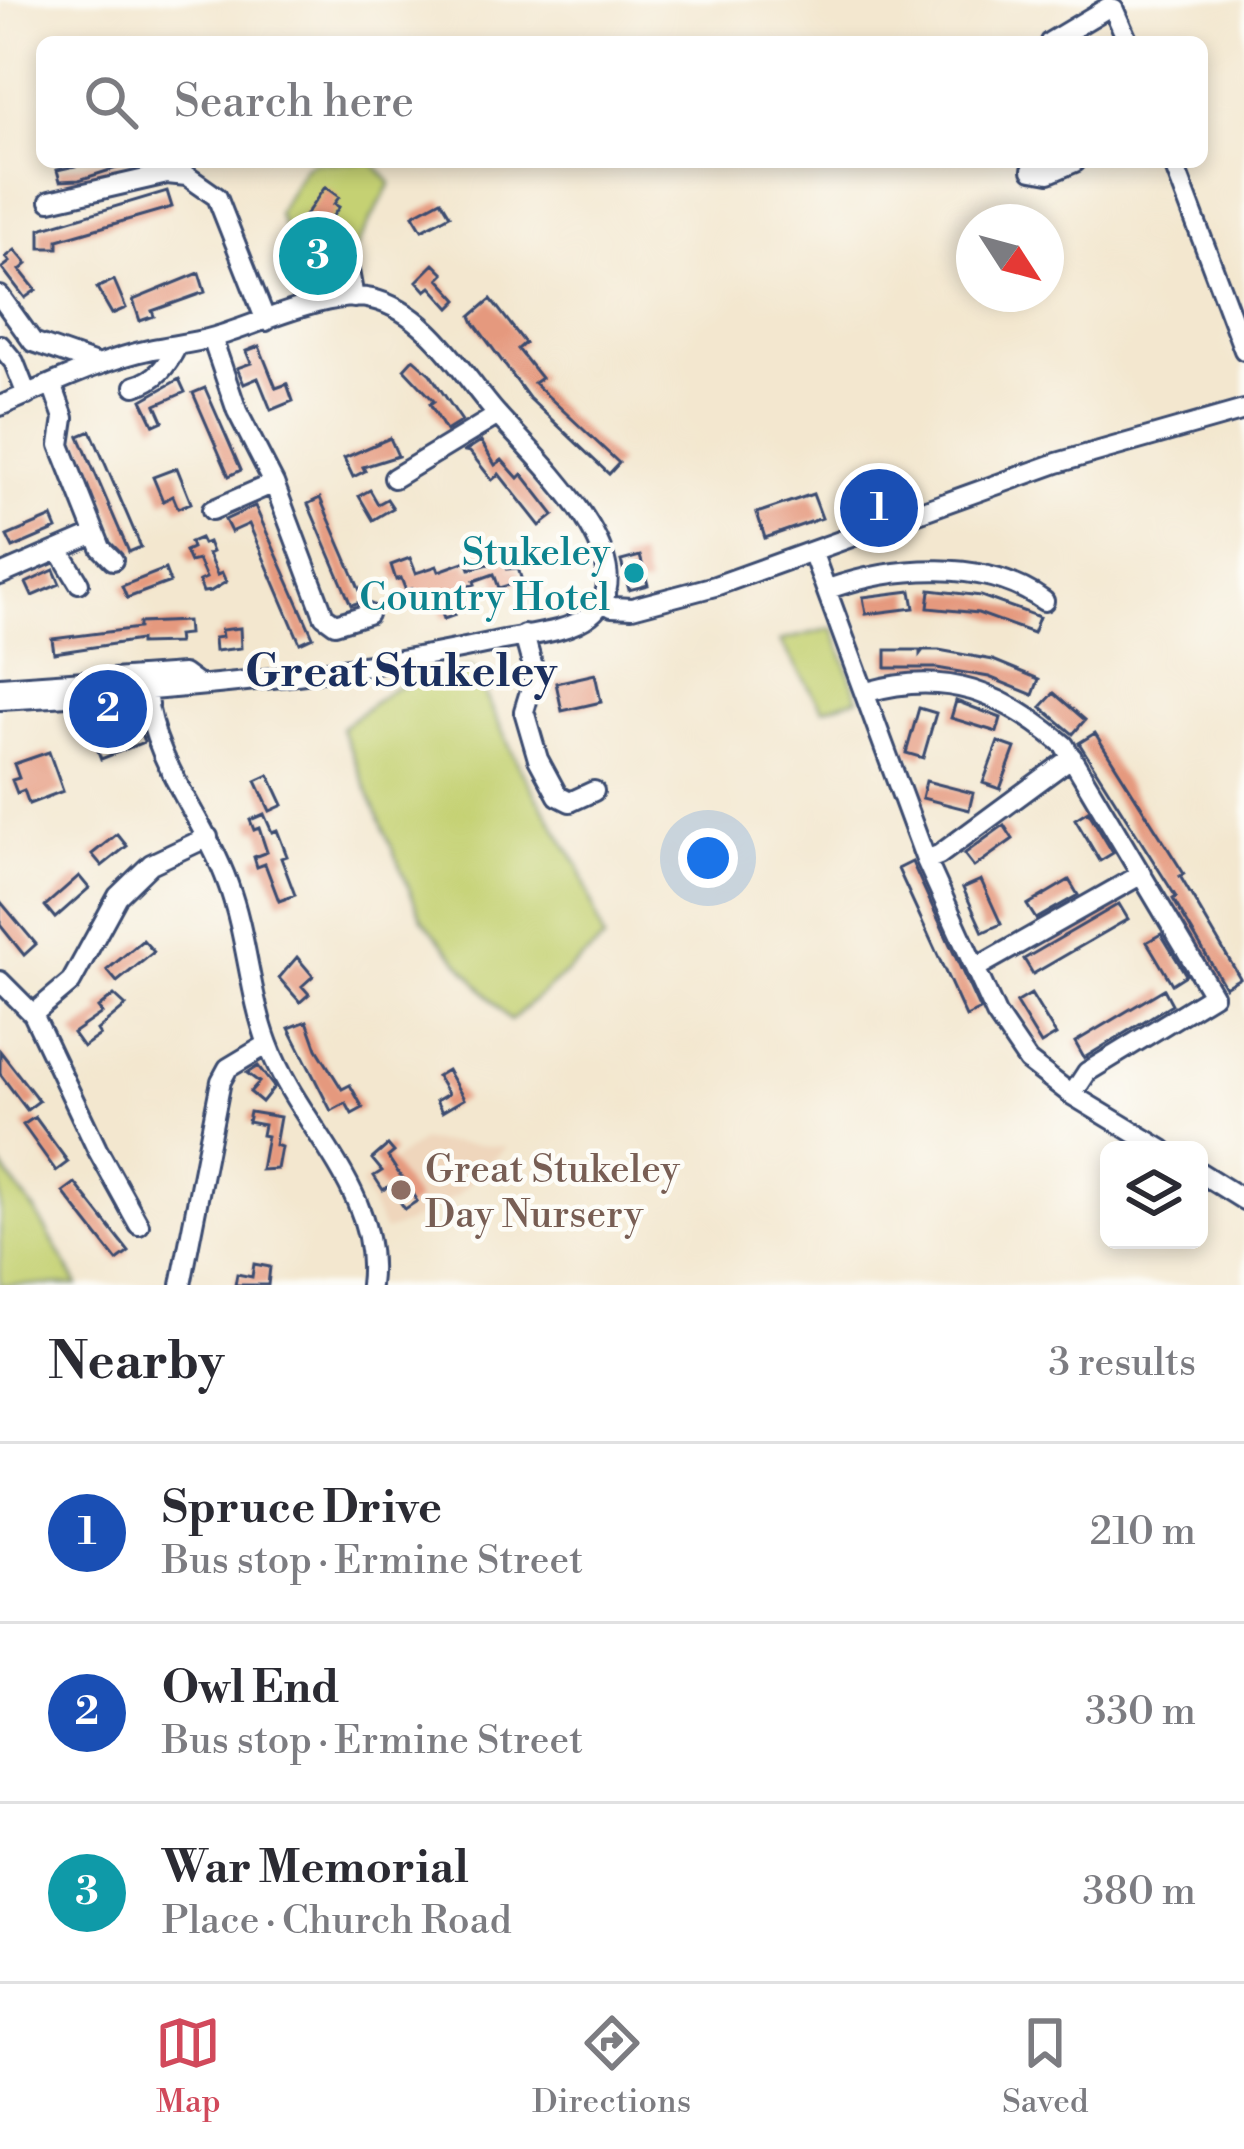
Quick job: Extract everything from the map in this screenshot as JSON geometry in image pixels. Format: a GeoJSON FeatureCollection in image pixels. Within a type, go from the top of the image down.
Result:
{"type":"FeatureCollection","features":[{"type":"Feature","properties":{"kind":"street"},"geometry":{"type":"LineString","coordinates":[[1060,36],[1107,8],[1114,10],[1125,36]]}},
{"type":"Feature","properties":{"kind":"street"},"geometry":{"type":"LineString","coordinates":[[1032,170],[1048,173],[1060,168]]}},
{"type":"Feature","properties":{"kind":"street"},"geometry":{"type":"LineString","coordinates":[[1175,168],[1244,350]]}},
{"type":"Feature","properties":{"kind":"street"},"geometry":{"type":"LineString","coordinates":[[50,200],[167,174],[187,176],[217,197],[266,321]]}},
{"type":"Feature","properties":{"kind":"street"},"geometry":{"type":"LineString","coordinates":[[349,271],[354,298]]}},
{"type":"Feature","properties":{"kind":"street"},"geometry":{"type":"LineString","coordinates":[[0,296],[33,342],[99,364]]}},
{"type":"Feature","properties":{"kind":"street"},"geometry":{"type":"LineString","coordinates":[[0,406],[99,364],[354,298],[388,304],[420,323],[553,473],[583,514],[607,565],[602,601],[580,621],[524,635],[380,662],[198,686],[0,700]]}},
{"type":"Feature","properties":{"kind":"street"},"geometry":{"type":"LineString","coordinates":[[212,338],[237,411],[274,483],[324,616],[335,624],[368,614]]}},
{"type":"Feature","properties":{"kind":"street"},"geometry":{"type":"LineString","coordinates":[[0,345],[14,362],[27,395]]}},
{"type":"Feature","properties":{"kind":"street"},"geometry":{"type":"LineString","coordinates":[[135,386],[165,368],[177,346]]}},
{"type":"Feature","properties":{"kind":"street"},"geometry":{"type":"LineString","coordinates":[[52,384],[64,418],[59,445],[95,534],[113,560]]}},
{"type":"Feature","properties":{"kind":"street"},"geometry":{"type":"LineString","coordinates":[[602,601],[611,607],[632,608],[715,586],[1057,463],[1244,410]]}},
{"type":"Feature","properties":{"kind":"street"},"geometry":{"type":"LineString","coordinates":[[394,478],[498,415]]}},
{"type":"Feature","properties":{"kind":"street"},"geometry":{"type":"LineString","coordinates":[[212,510],[274,483]]}},
{"type":"Feature","properties":{"kind":"street"},"geometry":{"type":"LineString","coordinates":[[0,575],[95,534]]}},
{"type":"Feature","properties":{"kind":"street"},"geometry":{"type":"LineString","coordinates":[[59,550],[79,583]]}},
{"type":"Feature","properties":{"kind":"street"},"geometry":{"type":"LineString","coordinates":[[813,554],[926,860],[996,1014],[1028,1061],[1072,1095],[1148,1141]]}},
{"type":"Feature","properties":{"kind":"street"},"geometry":{"type":"LineString","coordinates":[[828,589],[869,574],[922,569],[985,578],[1028,590],[1044,601]]}},
{"type":"Feature","properties":{"kind":"street"},"geometry":{"type":"LineString","coordinates":[[524,635],[535,676],[524,711],[538,759],[558,796],[570,802],[593,791]]}},
{"type":"Feature","properties":{"kind":"street"},"geometry":{"type":"LineString","coordinates":[[0,687],[183,674],[198,686]]}},
{"type":"Feature","properties":{"kind":"street"},"geometry":{"type":"LineString","coordinates":[[867,692],[932,682],[982,692],[1028,714],[1072,757],[1213,995],[1087,1072],[1072,1095]]}},
{"type":"Feature","properties":{"kind":"street"},"geometry":{"type":"LineString","coordinates":[[146,691],[153,754],[208,837],[229,885],[268,1044],[351,1187],[373,1262],[370,1285]]}},
{"type":"Feature","properties":{"kind":"street"},"geometry":{"type":"LineString","coordinates":[[926,860],[940,855],[1072,757]]}},
{"type":"Feature","properties":{"kind":"street"},"geometry":{"type":"LineString","coordinates":[[33,1014],[71,982],[118,896],[151,864],[208,837]]}},
{"type":"Feature","properties":{"kind":"street"},"geometry":{"type":"LineString","coordinates":[[976,968],[1142,874]]}},
{"type":"Feature","properties":{"kind":"street"},"geometry":{"type":"LineString","coordinates":[[0,981],[33,1014],[139,1225]]}},
{"type":"Feature","properties":{"kind":"street"},"geometry":{"type":"LineString","coordinates":[[181,1285],[220,1081],[228,1068],[268,1044]]}},
{"type":"Feature","properties":{"kind":"street"},"geometry":{"type":"LineString","coordinates":[[1208,1178],[1244,1200]]}},
{"type":"Feature","properties":{"kind":"shaded area"},"geometry":{"type":"Polygon","coordinates":[[[421,1141],[506,1147],[457,1195],[384,1231],[361,1184],[421,1141]]]}},
{"type":"Feature","properties":{"kind":"green space"},"geometry":{"type":"Polygon","coordinates":[[[304,168],[377,168],[391,183],[330,295],[314,300],[278,213],[304,168]]]}},
{"type":"Feature","properties":{"kind":"green space"},"geometry":{"type":"Polygon","coordinates":[[[833,628],[858,698],[823,709],[780,641],[833,628]]]}},
{"type":"Feature","properties":{"kind":"green space"},"geometry":{"type":"Polygon","coordinates":[[[472,667],[520,768],[579,867],[604,940],[510,1021],[422,919],[341,728],[393,688],[472,667]]]}},
{"type":"Feature","properties":{"kind":"green space"},"geometry":{"type":"Polygon","coordinates":[[[0,1164],[37,1214],[78,1285],[0,1285],[0,1164]]]}},
{"type":"Feature","properties":{"kind":"building"},"geometry":{"type":"Polygon","coordinates":[[[66,168],[116,168],[60,181],[57,170],[66,168]]]}},
{"type":"Feature","properties":{"kind":"building"},"geometry":{"type":"Polygon","coordinates":[[[325,187],[339,197],[334,204],[339,207],[321,233],[314,228],[305,241],[293,233],[325,187]]]}},
{"type":"Feature","properties":{"kind":"building"},"geometry":{"type":"Polygon","coordinates":[[[167,191],[172,207],[58,240],[58,248],[40,248],[40,229],[167,191]]]}},
{"type":"Feature","properties":{"kind":"building"},"geometry":{"type":"Polygon","coordinates":[[[441,200],[450,215],[422,230],[413,215],[441,200]]]}},
{"type":"Feature","properties":{"kind":"building"},"geometry":{"type":"Polygon","coordinates":[[[15,250],[27,264],[20,270],[36,290],[25,298],[2,268],[15,250]]]}},
{"type":"Feature","properties":{"kind":"building"},"geometry":{"type":"Polygon","coordinates":[[[434,264],[444,274],[439,279],[458,300],[450,308],[431,287],[426,291],[417,281],[434,264]]]}},
{"type":"Feature","properties":{"kind":"building"},"geometry":{"type":"Polygon","coordinates":[[[199,273],[205,292],[152,311],[154,316],[140,321],[133,300],[199,273]]]}},
{"type":"Feature","properties":{"kind":"building"},"geometry":{"type":"Polygon","coordinates":[[[114,280],[126,308],[112,314],[97,288],[114,280]]]}},
{"type":"Feature","properties":{"kind":"building"},"geometry":{"type":"Polygon","coordinates":[[[491,299],[525,343],[518,349],[541,378],[534,383],[619,463],[609,474],[529,398],[474,323],[471,316],[491,299]]]}},
{"type":"Feature","properties":{"kind":"building"},"geometry":{"type":"Polygon","coordinates":[[[259,346],[276,388],[287,384],[293,401],[271,410],[258,378],[244,384],[237,368],[251,363],[246,351],[259,346]]]}},
{"type":"Feature","properties":{"kind":"building"},"geometry":{"type":"Polygon","coordinates":[[[413,359],[430,374],[462,421],[446,431],[430,404],[434,401],[404,369],[413,359]]]}},
{"type":"Feature","properties":{"kind":"building"},"geometry":{"type":"Polygon","coordinates":[[[179,379],[185,392],[156,405],[163,421],[154,425],[142,400],[179,379]]]}},
{"type":"Feature","properties":{"kind":"building"},"geometry":{"type":"Polygon","coordinates":[[[205,388],[241,470],[229,476],[193,393],[205,388]]]}},
{"type":"Feature","properties":{"kind":"building"},"geometry":{"type":"Polygon","coordinates":[[[91,431],[141,547],[129,552],[79,436],[91,431]]]}},
{"type":"Feature","properties":{"kind":"building"},"geometry":{"type":"Polygon","coordinates":[[[390,438],[398,456],[363,467],[365,471],[353,477],[344,458],[390,438]]]}},
{"type":"Feature","properties":{"kind":"building"},"geometry":{"type":"Polygon","coordinates":[[[481,441],[495,465],[502,460],[518,478],[522,474],[554,515],[540,526],[499,474],[492,480],[465,451],[481,441]]]}},
{"type":"Feature","properties":{"kind":"building"},"geometry":{"type":"Polygon","coordinates":[[[177,468],[191,503],[178,508],[173,496],[163,501],[153,477],[177,468]]]}},
{"type":"Feature","properties":{"kind":"building"},"geometry":{"type":"Polygon","coordinates":[[[370,490],[378,504],[387,499],[393,508],[373,520],[359,496],[370,490]]]}},
{"type":"Feature","properties":{"kind":"building"},"geometry":{"type":"Polygon","coordinates":[[[813,494],[822,518],[765,538],[757,513],[813,494]]]}},
{"type":"Feature","properties":{"kind":"building"},"geometry":{"type":"Polygon","coordinates":[[[320,498],[364,600],[360,602],[351,605],[308,504],[320,498]]]}},
{"type":"Feature","properties":{"kind":"building"},"geometry":{"type":"Polygon","coordinates":[[[255,506],[313,637],[300,643],[249,524],[231,532],[225,520],[255,506]]]}},
{"type":"Feature","properties":{"kind":"building"},"geometry":{"type":"Polygon","coordinates":[[[52,517],[57,529],[13,548],[7,536],[52,517]]]}},
{"type":"Feature","properties":{"kind":"building"},"geometry":{"type":"Polygon","coordinates":[[[200,538],[203,544],[208,542],[217,575],[222,573],[226,582],[211,591],[203,592],[199,581],[206,578],[198,560],[190,562],[185,551],[200,538]]]}},
{"type":"Feature","properties":{"kind":"building","name":"Stukeley Country Hotel"},"geometry":{"type":"Polygon","coordinates":[[[640,556],[648,585],[629,590],[621,561],[640,556]]]}},
{"type":"Feature","properties":{"kind":"building"},"geometry":{"type":"Polygon","coordinates":[[[516,557],[518,565],[506,569],[518,568],[522,581],[499,588],[494,574],[447,594],[455,615],[444,619],[434,591],[415,598],[401,578],[396,580],[391,565],[410,558],[416,573],[467,561],[470,569],[516,557]]]}},
{"type":"Feature","properties":{"kind":"building"},"geometry":{"type":"Polygon","coordinates":[[[165,569],[170,582],[127,598],[122,586],[165,569]]]}},
{"type":"Feature","properties":{"kind":"building"},"geometry":{"type":"Polygon","coordinates":[[[54,570],[60,584],[32,596],[26,583],[54,570]]]}},
{"type":"Feature","properties":{"kind":"building"},"geometry":{"type":"Polygon","coordinates":[[[930,590],[981,596],[1039,617],[1033,633],[978,613],[928,608],[930,590]]]}},
{"type":"Feature","properties":{"kind":"building"},"geometry":{"type":"Polygon","coordinates":[[[911,591],[914,608],[866,614],[863,597],[911,591]]]}},
{"type":"Feature","properties":{"kind":"building"},"geometry":{"type":"Polygon","coordinates":[[[187,621],[188,634],[177,635],[178,643],[140,644],[140,640],[54,653],[52,639],[139,628],[139,623],[187,621]]]}},
{"type":"Feature","properties":{"kind":"building"},"geometry":{"type":"Polygon","coordinates":[[[240,628],[241,648],[215,651],[214,638],[222,637],[221,630],[240,628]]]}},
{"type":"Feature","properties":{"kind":"building"},"geometry":{"type":"Polygon","coordinates":[[[886,650],[920,650],[920,654],[939,650],[993,660],[1039,679],[1033,695],[989,677],[937,668],[886,668],[886,650]]]}},
{"type":"Feature","properties":{"kind":"building"},"geometry":{"type":"Polygon","coordinates":[[[595,674],[601,702],[562,711],[556,683],[595,674]]]}},
{"type":"Feature","properties":{"kind":"building"},"geometry":{"type":"Polygon","coordinates":[[[1054,693],[1085,720],[1073,734],[1041,707],[1054,693]]]}},
{"type":"Feature","properties":{"kind":"building"},"geometry":{"type":"Polygon","coordinates":[[[956,701],[1001,718],[997,732],[951,718],[956,701]]]}},
{"type":"Feature","properties":{"kind":"building"},"geometry":{"type":"Polygon","coordinates":[[[919,708],[936,713],[923,758],[906,753],[919,708]]]}},
{"type":"Feature","properties":{"kind":"building"},"geometry":{"type":"Polygon","coordinates":[[[134,715],[144,742],[101,759],[91,732],[134,715]]]}},
{"type":"Feature","properties":{"kind":"building"},"geometry":{"type":"Polygon","coordinates":[[[1095,733],[1184,874],[1180,876],[1240,978],[1225,987],[1176,897],[1079,743],[1095,733]]]}},
{"type":"Feature","properties":{"kind":"building"},"geometry":{"type":"Polygon","coordinates":[[[998,742],[1015,748],[1000,789],[983,783],[998,742]]]}},
{"type":"Feature","properties":{"kind":"building"},"geometry":{"type":"Polygon","coordinates":[[[49,752],[63,791],[29,804],[24,790],[17,793],[12,780],[19,778],[14,764],[49,752]]]}},
{"type":"Feature","properties":{"kind":"building"},"geometry":{"type":"Polygon","coordinates":[[[269,775],[283,805],[270,811],[256,781],[269,775]]]}},
{"type":"Feature","properties":{"kind":"building"},"geometry":{"type":"Polygon","coordinates":[[[926,781],[973,793],[969,810],[922,798],[926,781]]]}},
{"type":"Feature","properties":{"kind":"building"},"geometry":{"type":"Polygon","coordinates":[[[1088,811],[1113,853],[1100,861],[1075,819],[1088,811]]]}},
{"type":"Feature","properties":{"kind":"building"},"geometry":{"type":"Polygon","coordinates":[[[264,814],[272,832],[277,830],[287,856],[281,858],[295,895],[279,901],[265,864],[257,867],[254,857],[267,852],[259,828],[254,830],[250,820],[264,814]]]}},
{"type":"Feature","properties":{"kind":"building"},"geometry":{"type":"Polygon","coordinates":[[[1004,825],[1013,839],[974,867],[964,854],[1004,825]]]}},
{"type":"Feature","properties":{"kind":"building"},"geometry":{"type":"Polygon","coordinates":[[[117,834],[127,846],[102,866],[92,854],[117,834]]]}},
{"type":"Feature","properties":{"kind":"building"},"geometry":{"type":"Polygon","coordinates":[[[912,862],[980,1010],[966,1017],[898,869],[912,862]]]}},
{"type":"Feature","properties":{"kind":"building"},"geometry":{"type":"Polygon","coordinates":[[[79,876],[89,888],[55,918],[45,906],[79,876]]]}},
{"type":"Feature","properties":{"kind":"building"},"geometry":{"type":"Polygon","coordinates":[[[981,880],[1001,924],[983,932],[963,888],[981,880]]]}},
{"type":"Feature","properties":{"kind":"building"},"geometry":{"type":"Polygon","coordinates":[[[1069,880],[1078,895],[1036,919],[1027,905],[1069,880]]]}},
{"type":"Feature","properties":{"kind":"building"},"geometry":{"type":"Polygon","coordinates":[[[0,901],[36,944],[24,955],[0,925],[0,901]]]}},
{"type":"Feature","properties":{"kind":"building"},"geometry":{"type":"Polygon","coordinates":[[[1119,904],[1128,919],[1033,974],[1024,959],[1119,904]]]}},
{"type":"Feature","properties":{"kind":"building"},"geometry":{"type":"Polygon","coordinates":[[[1161,934],[1186,975],[1172,984],[1147,942],[1161,934]]]}},
{"type":"Feature","properties":{"kind":"building"},"geometry":{"type":"Polygon","coordinates":[[[143,940],[154,952],[117,982],[107,970],[143,940]]]}},
{"type":"Feature","properties":{"kind":"building"},"geometry":{"type":"Polygon","coordinates":[[[297,957],[313,976],[302,986],[309,994],[300,1002],[279,978],[297,957]]]}},
{"type":"Feature","properties":{"kind":"building"},"geometry":{"type":"Polygon","coordinates":[[[1164,989],[1172,1004],[1084,1058],[1075,1042],[1164,989]]]}},
{"type":"Feature","properties":{"kind":"building"},"geometry":{"type":"Polygon","coordinates":[[[1031,994],[1056,1035],[1041,1044],[1016,1003],[1031,994]]]}},
{"type":"Feature","properties":{"kind":"building"},"geometry":{"type":"Polygon","coordinates":[[[114,995],[126,1006],[83,1047],[73,1033],[102,1013],[98,1008],[114,995]]]}},
{"type":"Feature","properties":{"kind":"building"},"geometry":{"type":"Polygon","coordinates":[[[307,1021],[317,1049],[342,1089],[350,1085],[363,1108],[352,1114],[346,1103],[331,1111],[289,1028],[307,1021]]]}},
{"type":"Feature","properties":{"kind":"building"},"geometry":{"type":"Polygon","coordinates":[[[0,1051],[39,1101],[27,1110],[0,1074],[0,1051]]]}},
{"type":"Feature","properties":{"kind":"building"},"geometry":{"type":"Polygon","coordinates":[[[258,1066],[274,1087],[262,1102],[250,1092],[259,1082],[247,1073],[258,1066]]]}},
{"type":"Feature","properties":{"kind":"building"},"geometry":{"type":"Polygon","coordinates":[[[447,1070],[464,1099],[442,1112],[436,1101],[448,1094],[437,1076],[447,1070]]]}},
{"type":"Feature","properties":{"kind":"building"},"geometry":{"type":"Polygon","coordinates":[[[250,1112],[280,1117],[277,1169],[261,1170],[267,1136],[262,1135],[264,1125],[248,1122],[250,1112]]]}},
{"type":"Feature","properties":{"kind":"building"},"geometry":{"type":"Polygon","coordinates":[[[35,1117],[68,1162],[56,1171],[23,1125],[35,1117]]]}},
{"type":"Feature","properties":{"kind":"building"},"geometry":{"type":"Polygon","coordinates":[[[388,1145],[394,1152],[388,1157],[417,1201],[405,1209],[389,1186],[383,1190],[374,1176],[382,1171],[372,1159],[388,1145]]]}},
{"type":"Feature","properties":{"kind":"building"},"geometry":{"type":"Polygon","coordinates":[[[75,1183],[129,1252],[117,1261],[63,1192],[75,1183]]]}},
{"type":"Feature","properties":{"kind":"building"},"geometry":{"type":"Polygon","coordinates":[[[254,1264],[270,1267],[268,1285],[235,1285],[237,1274],[252,1277],[254,1264]]]}},
{"type":"Feature","properties":{"kind":"place","name":"War Memorial"},"geometry":{"type":"Point","coordinates":[318,256]}},
{"type":"Feature","properties":{"kind":"place","name":"Spruce Drive"},"geometry":{"type":"Point","coordinates":[879,508]}},
{"type":"Feature","properties":{"kind":"place","name":"Stukeley Country Hotel"},"geometry":{"type":"Point","coordinates":[634,573]}},
{"type":"Feature","properties":{"kind":"place","name":"Owl End"},"geometry":{"type":"Point","coordinates":[108,709]}},
{"type":"Feature","properties":{"kind":"place","name":"Great Stukeley Day Nursery"},"geometry":{"type":"Point","coordinates":[401,1190]}},
{"type":"Feature","properties":{"kind":"district","name":"Great Stukeley"},"geometry":{"type":"Point","coordinates":[401,670]}}]}
